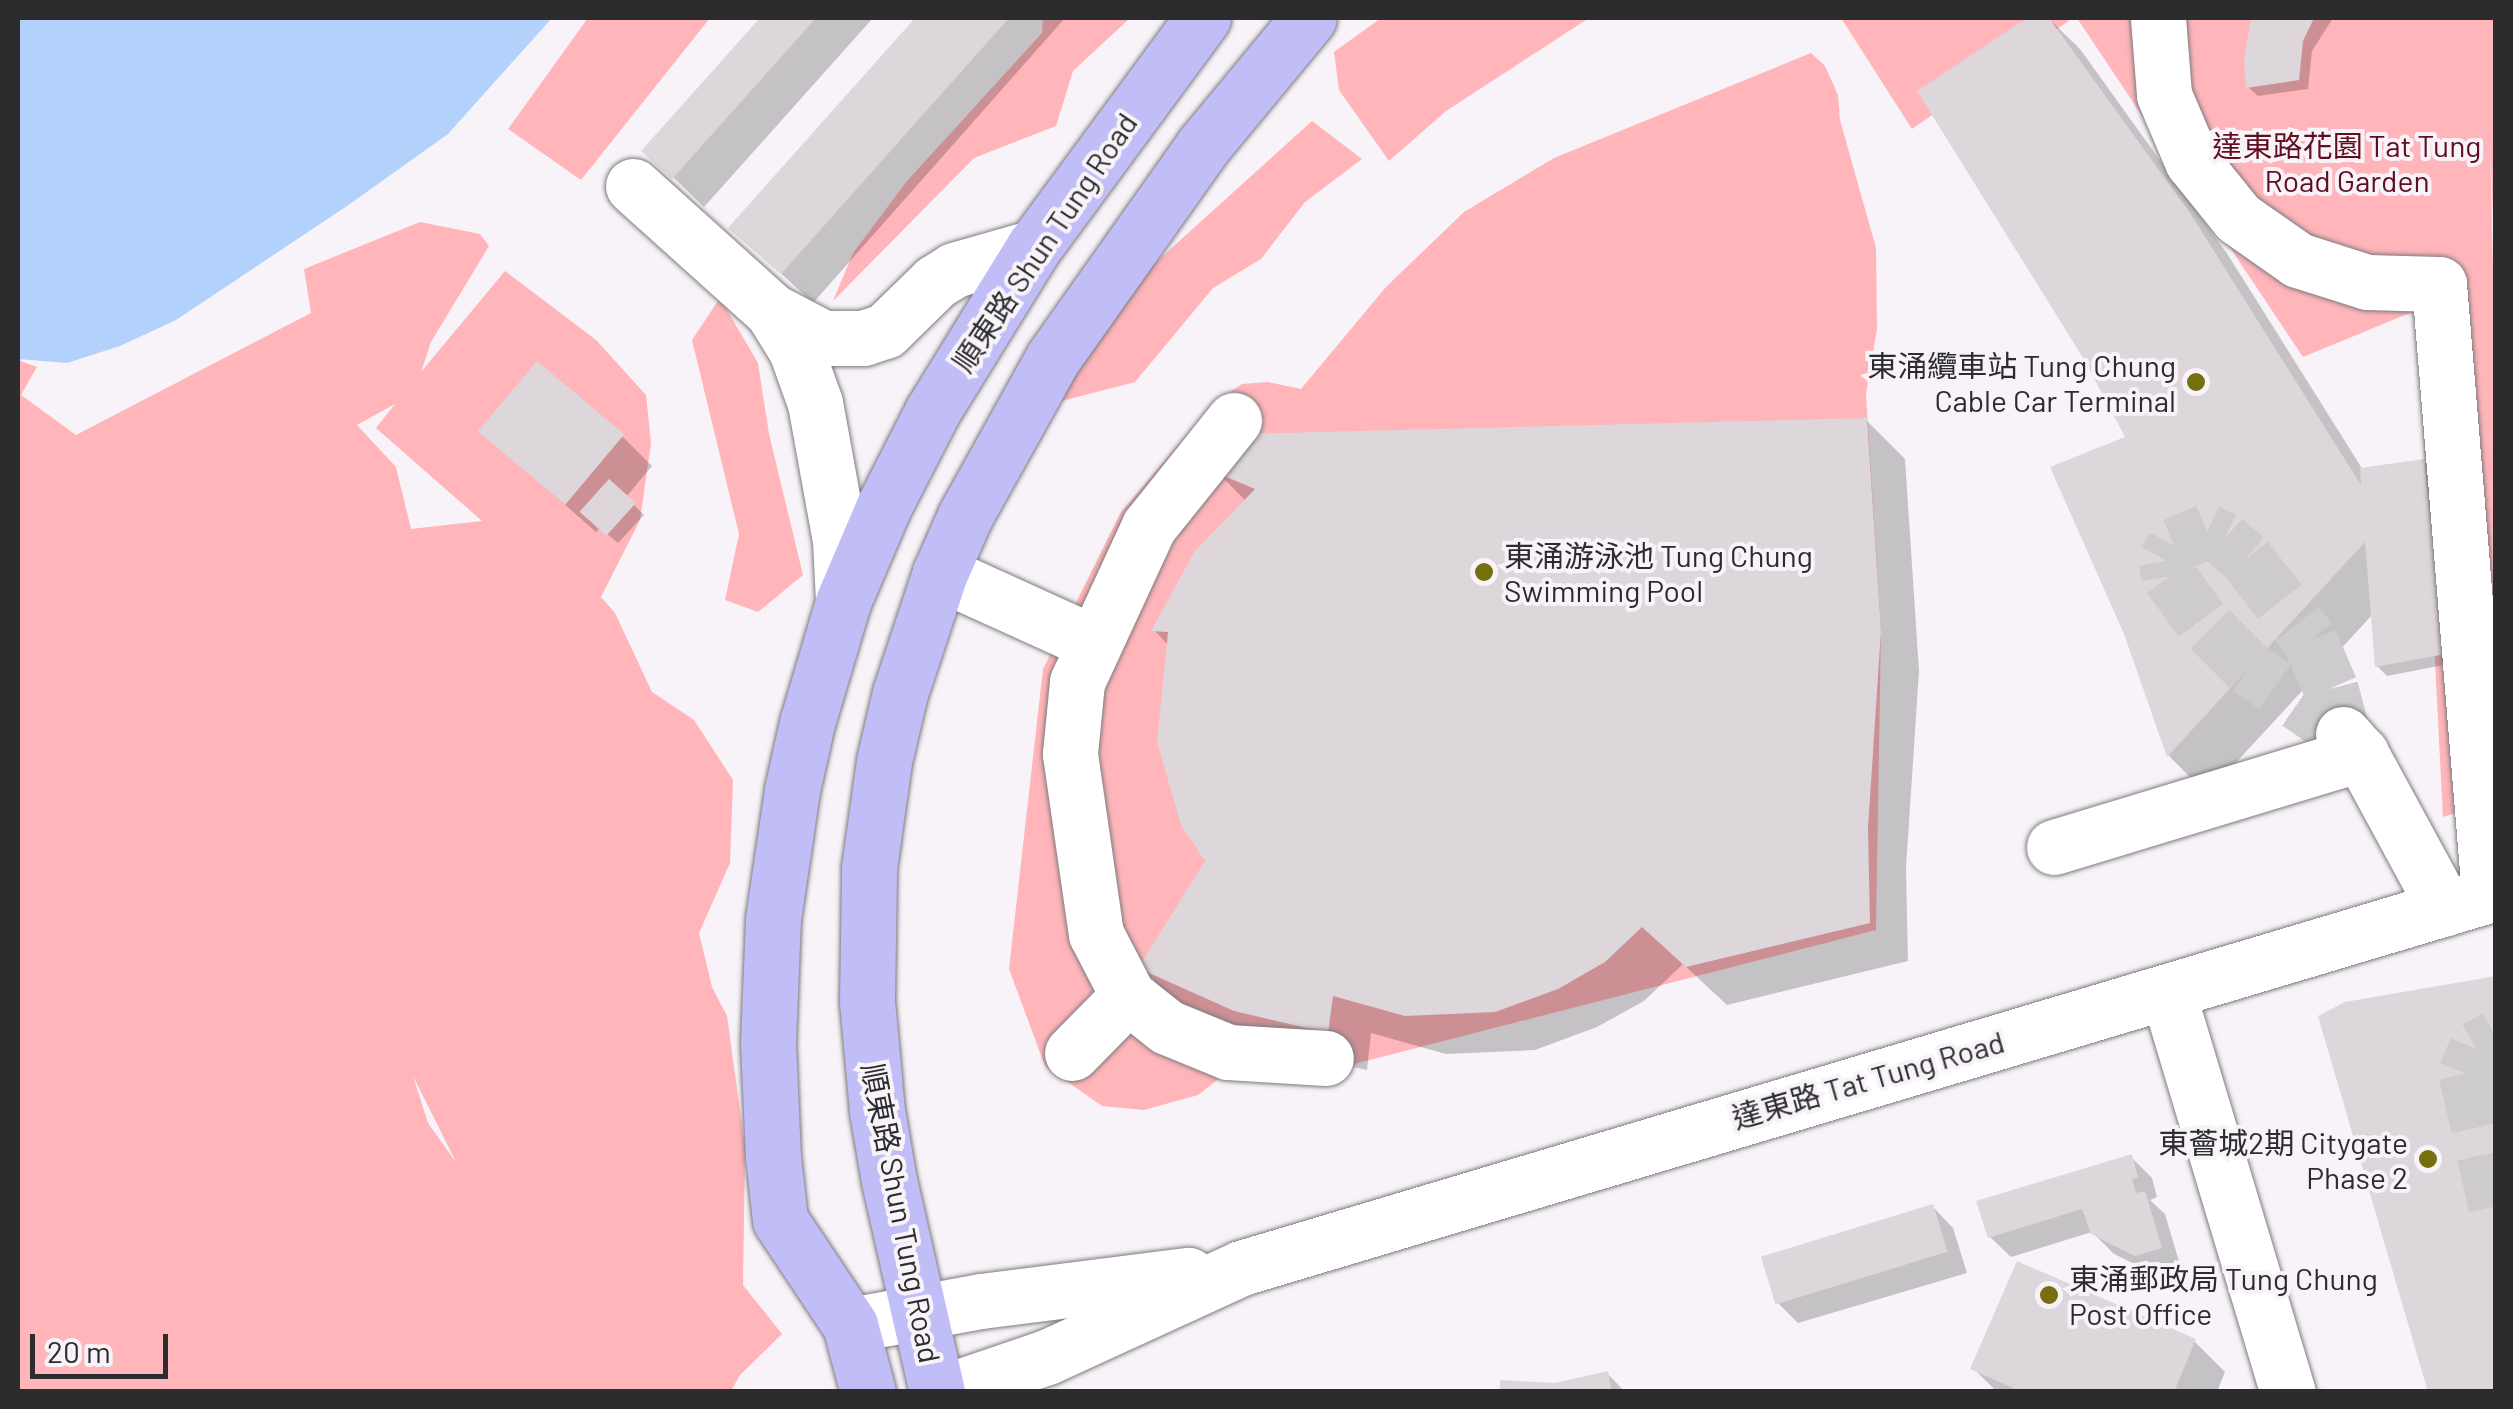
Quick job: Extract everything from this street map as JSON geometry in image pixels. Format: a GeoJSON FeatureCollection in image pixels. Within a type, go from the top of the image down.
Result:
{"type":"FeatureCollection","features":[{"type":"Feature","properties":{"kind":"main road","name":"順東路 Shun Tung Road"},"geometry":{"type":"LineString","coordinates":[[868,1392],[850,1325],[780,1220],[768,1043],[773,919],[784,835],[808,722],[843,602],[884,506],[932,412],[1034,247],[1203,18]]}},
{"type":"Feature","properties":{"kind":"main road","name":"順東路 Shun Tung Road"},"geometry":{"type":"LineString","coordinates":[[941,1392],[876,1111],[866,1002],[869,868],[884,761],[915,642],[940,573],[1004,443],[1072,330],[1203,146],[1309,18]]}},
{"type":"Feature","properties":{"kind":"street"},"geometry":{"type":"LineString","coordinates":[[2158,18],[2164,95],[2192,161],[2238,218],[2298,260],[2367,282],[2439,284],[2477,899]]}},
{"type":"Feature","properties":{"kind":"street"},"geometry":{"type":"LineString","coordinates":[[664,200],[772,311],[796,350],[815,403],[840,540],[843,602]]}},
{"type":"Feature","properties":{"kind":"street"},"geometry":{"type":"LineString","coordinates":[[772,311],[824,338],[864,338],[902,318],[935,282],[954,270],[1034,247]]}},
{"type":"Feature","properties":{"kind":"street"},"geometry":{"type":"LineString","coordinates":[[1234,420],[1149,526],[1090,641],[1077,682],[1070,754],[1096,934],[1128,996],[1167,1027],[1228,1052],[1326,1058]]}},
{"type":"Feature","properties":{"kind":"street"},"geometry":{"type":"LineString","coordinates":[[940,573],[1090,641]]}},
{"type":"Feature","properties":{"kind":"street"},"geometry":{"type":"LineString","coordinates":[[2054,846],[2352,744],[2477,899]]}},
{"type":"Feature","properties":{"kind":"street","name":"達東路 Tat Tung Road"},"geometry":{"type":"LineString","coordinates":[[941,1392],[1047,1357],[1242,1268],[2477,899]]}},
{"type":"Feature","properties":{"kind":"street"},"geometry":{"type":"LineString","coordinates":[[2168,993],[2288,1392]]}},
{"type":"Feature","properties":{"kind":"street"},"geometry":{"type":"LineString","coordinates":[[1072,1053],[1128,996]]}},
{"type":"Feature","properties":{"kind":"street","name":"達東路 Tat Tung Road"},"geometry":{"type":"LineString","coordinates":[[850,1325],[1242,1268]]}},
{"type":"Feature","properties":{"kind":"green space"},"geometry":{"type":"Polygon","coordinates":[[[588,18],[710,18],[581,180],[508,129],[588,18]]]}},
{"type":"Feature","properties":{"kind":"green space"},"geometry":{"type":"Polygon","coordinates":[[[1043,18],[1130,18],[1073,71],[1056,126],[974,158],[833,301],[853,253],[907,181],[1042,33],[1043,18]]]}},
{"type":"Feature","properties":{"kind":"green space"},"geometry":{"type":"Polygon","coordinates":[[[1381,18],[1589,18],[1446,111],[1389,161],[1339,90],[1334,52],[1381,18]]]}},
{"type":"Feature","properties":{"kind":"green space"},"geometry":{"type":"Polygon","coordinates":[[[1841,18],[2073,18],[1912,129],[1841,18]]]}},
{"type":"Feature","properties":{"kind":"green space","name":"達東路花園 Tat Tung Road Garden"},"geometry":{"type":"Polygon","coordinates":[[[2077,18],[2495,18],[2495,272],[2490,139],[2496,398],[2495,800],[2443,817],[2417,310],[2303,357],[2077,18]]]}},
{"type":"Feature","properties":{"kind":"green space","name":"東涌游泳池 Tung Chung Swimming Pool"},"geometry":{"type":"Polygon","coordinates":[[[1811,53],[1825,66],[1838,95],[1840,120],[1876,248],[1877,329],[1866,394],[1881,631],[1876,930],[1323,1072],[1221,1077],[1198,1095],[1144,1110],[1102,1106],[1045,1066],[1009,969],[1043,669],[1121,512],[1215,402],[1242,384],[1268,382],[1301,389],[1386,287],[1464,212],[1554,158],[1811,53]]]}},
{"type":"Feature","properties":{"kind":"green space"},"geometry":{"type":"Polygon","coordinates":[[[1312,121],[1362,159],[1305,202],[1261,259],[1213,288],[1135,382],[1050,404],[1144,273],[1312,121]]]}},
{"type":"Feature","properties":{"kind":"green space"},"geometry":{"type":"Polygon","coordinates":[[[420,222],[480,234],[489,246],[431,342],[421,372],[505,271],[596,340],[646,395],[651,443],[640,520],[601,597],[615,613],[652,692],[694,720],[733,780],[730,863],[699,933],[712,987],[727,1016],[745,1147],[743,1285],[782,1334],[740,1375],[731,1391],[18,1392],[18,360],[37,367],[21,395],[76,435],[311,313],[304,269],[420,222]],[[395,404],[357,425],[396,467],[411,529],[482,521],[376,428],[395,404]],[[413,1076],[428,1123],[455,1161],[455,1160],[413,1076]]]}},
{"type":"Feature","properties":{"kind":"green space"},"geometry":{"type":"Polygon","coordinates":[[[720,298],[758,363],[769,434],[803,575],[758,612],[725,600],[739,534],[692,340],[720,298]]]}},
{"type":"Feature","properties":{"kind":"water"},"geometry":{"type":"Polygon","coordinates":[[[18,18],[552,18],[448,134],[347,206],[176,320],[120,346],[67,363],[18,359],[18,18]]]}},
{"type":"Feature","properties":{"kind":"building"},"geometry":{"type":"Polygon","coordinates":[[[760,18],[816,18],[672,179],[641,151],[760,18]]]}},
{"type":"Feature","properties":{"kind":"building"},"geometry":{"type":"Polygon","coordinates":[[[915,18],[1009,18],[781,274],[728,228],[915,18]]]}},
{"type":"Feature","properties":{"kind":"building","name":"東涌纜車站 Tung Chung Cable Car Terminal"},"geometry":{"type":"Polygon","coordinates":[[[2027,18],[2049,18],[2190,213],[2361,485],[2360,468],[2424,459],[2446,654],[2375,667],[2365,542],[2167,757],[2124,634],[2050,467],[2125,437],[2085,361],[1917,91],[2027,18]]]}},
{"type":"Feature","properties":{"kind":"building"},"geometry":{"type":"Polygon","coordinates":[[[2251,18],[2314,18],[2303,41],[2299,80],[2246,88],[2244,61],[2251,18]]]}},
{"type":"Feature","properties":{"kind":"building"},"geometry":{"type":"Polygon","coordinates":[[[537,361],[624,434],[565,505],[478,431],[537,361]]]}},
{"type":"Feature","properties":{"kind":"building"},"geometry":{"type":"Polygon","coordinates":[[[1867,418],[1881,631],[1868,828],[1870,923],[1686,967],[1642,927],[1605,962],[1558,989],[1495,1012],[1405,1016],[1333,996],[1328,1033],[1234,1011],[1138,968],[1205,861],[1181,825],[1157,742],[1168,632],[1151,631],[1194,552],[1255,489],[1212,471],[1244,434],[1867,418]]]}},
{"type":"Feature","properties":{"kind":"building"},"geometry":{"type":"Polygon","coordinates":[[[609,479],[636,503],[606,536],[580,512],[609,479]]]}},
{"type":"Feature","properties":{"kind":"building","name":"東薈城2期 Citygate Phase 2"},"geometry":{"type":"Polygon","coordinates":[[[2496,976],[2496,1392],[2428,1392],[2318,1016],[2345,1002],[2496,976]]]}},
{"type":"Feature","properties":{"kind":"building"},"geometry":{"type":"Polygon","coordinates":[[[2132,1154],[2138,1177],[2132,1179],[2136,1193],[2145,1191],[2162,1248],[2135,1256],[2091,1234],[2082,1209],[1988,1238],[1976,1201],[2132,1154]]]}},
{"type":"Feature","properties":{"kind":"building"},"geometry":{"type":"Polygon","coordinates":[[[1933,1204],[1948,1252],[1775,1304],[1761,1257],[1933,1204]]]}},
{"type":"Feature","properties":{"kind":"building","name":"東涌郵政局 Tung Chung Post Office"},"geometry":{"type":"Polygon","coordinates":[[[2017,1261],[2196,1339],[2174,1392],[2022,1392],[1970,1369],[2017,1261]]]}},
{"type":"Feature","properties":{"kind":"building"},"geometry":{"type":"Polygon","coordinates":[[[1608,1371],[1612,1392],[1500,1392],[1500,1380],[1555,1383],[1608,1371]]]}},
{"type":"Feature","properties":{"kind":"tunnel"},"geometry":{"type":"LineString","coordinates":[[2207,531],[2224,539],[2246,558],[2310,640],[2331,688],[2343,734],[2249,668],[2201,620],[2169,576],[2166,560],[2174,545],[2207,531]]}},
{"type":"Feature","properties":{"kind":"tunnel"},"geometry":{"type":"LineString","coordinates":[[2496,1037],[2476,1048],[2466,1073],[2496,1206]]}},
{"type":"Feature","properties":{"kind":"place","name":"東涌纜車站 Tung Chung Cable Car Terminal"},"geometry":{"type":"Point","coordinates":[2196,382]}},
{"type":"Feature","properties":{"kind":"place","name":"東涌游泳池 Tung Chung Swimming Pool"},"geometry":{"type":"Point","coordinates":[1484,572]}},
{"type":"Feature","properties":{"kind":"place","name":"東薈城2期 Citygate Phase 2"},"geometry":{"type":"Point","coordinates":[2428,1159]}},
{"type":"Feature","properties":{"kind":"place","name":"東涌郵政局 Tung Chung Post Office"},"geometry":{"type":"Point","coordinates":[2049,1295]}}]}
